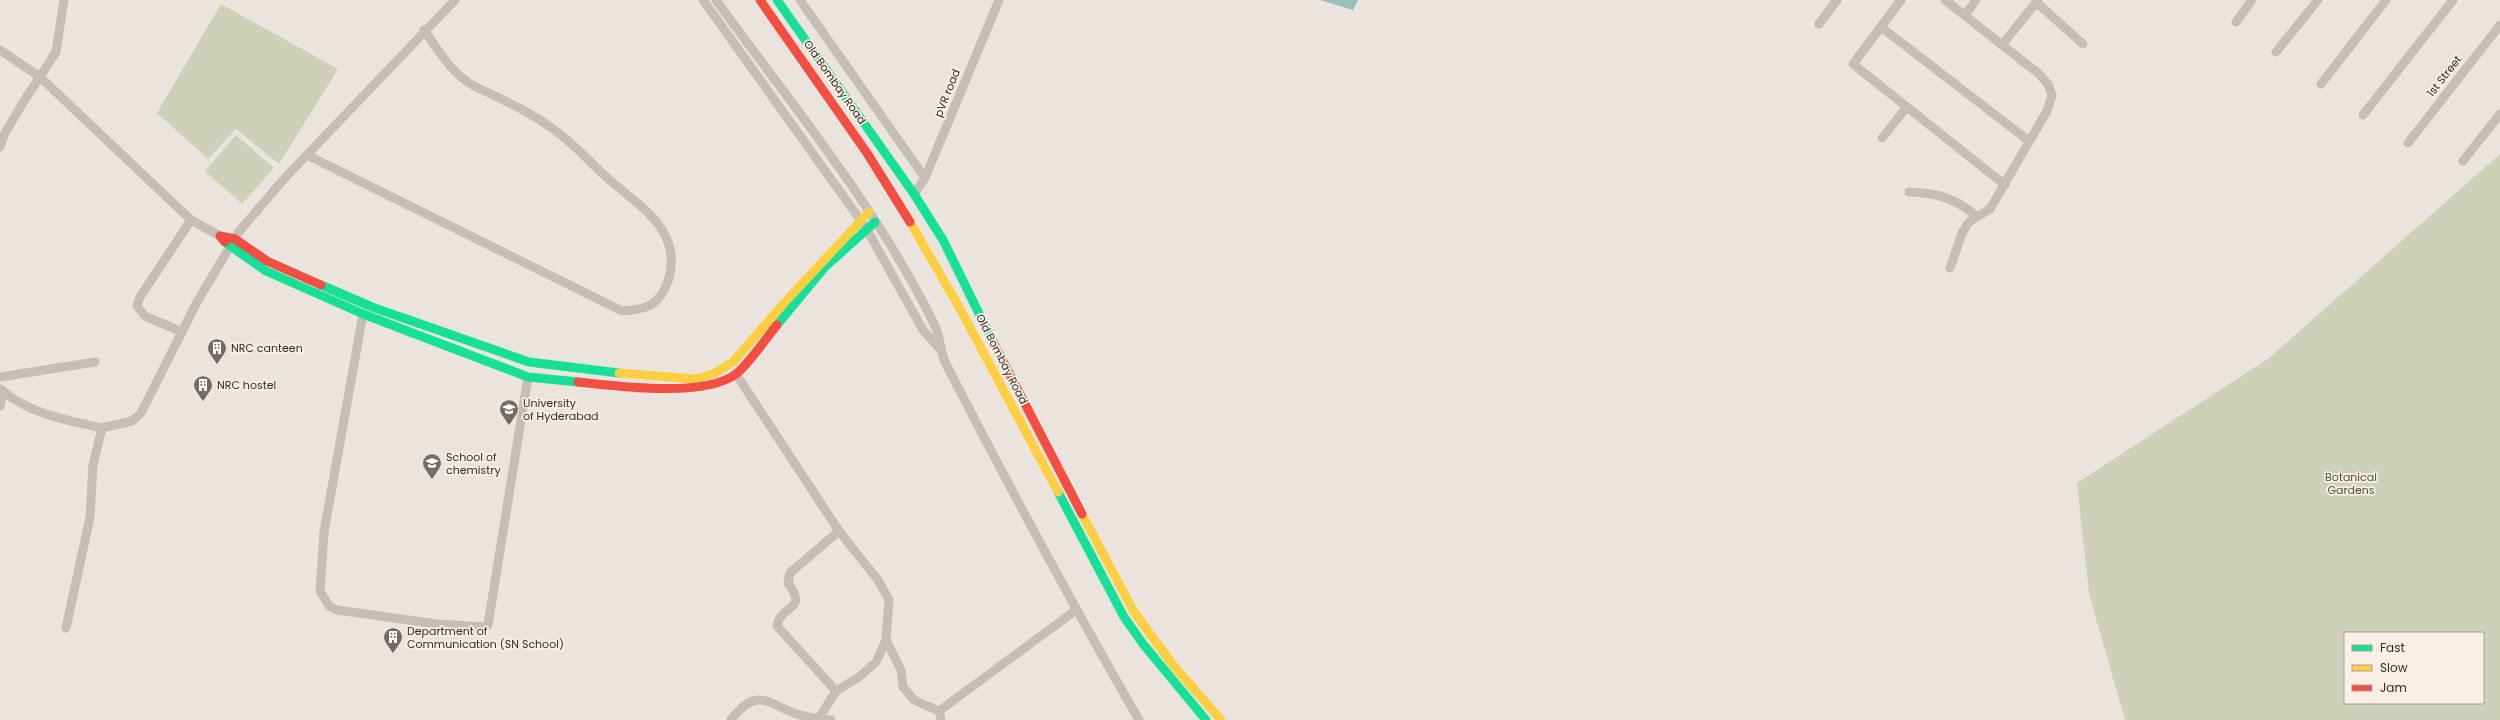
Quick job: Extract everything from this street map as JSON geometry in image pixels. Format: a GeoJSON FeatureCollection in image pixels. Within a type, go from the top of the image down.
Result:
{"type":"FeatureCollection","features":[{"type":"Feature","properties":{"kind":"main road","name":"Old Bombay Road"},"geometry":{"type":"LineString","coordinates":[[760,0],[883,179],[922,242],[983,349],[1124,617],[1143,644],[1206,720]]}},
{"type":"Feature","properties":{"kind":"main road","name":"Old Bombay Road"},"geometry":{"type":"LineString","coordinates":[[777,0],[914,194],[943,240],[1013,383],[1134,612],[1173,665],[1221,720]]}},
{"type":"Feature","properties":{"kind":"main road"},"geometry":{"type":"LineString","coordinates":[[220,236],[235,240],[268,261],[372,307],[529,362],[650,377],[696,379],[713,374],[732,362],[860,220],[869,212]]}},
{"type":"Feature","properties":{"kind":"main road"},"geometry":{"type":"LineString","coordinates":[[220,236],[229,248],[266,271],[363,314],[528,377],[621,386],[690,388],[714,385],[736,374],[825,267],[866,228],[875,222]]}},
{"type":"Feature","properties":{"kind":"street"},"geometry":{"type":"LineString","coordinates":[[0,147],[8,129],[56,52],[64,0]]}},
{"type":"Feature","properties":{"kind":"street"},"geometry":{"type":"LineString","coordinates":[[1,390],[18,403],[47,416],[102,428],[132,421],[141,412],[196,302],[235,240],[283,180],[424,30],[455,0]]}},
{"type":"Feature","properties":{"kind":"street"},"geometry":{"type":"LineString","coordinates":[[703,0],[866,228],[923,330],[940,349]]}},
{"type":"Feature","properties":{"kind":"street"},"geometry":{"type":"LineString","coordinates":[[716,0],[869,212],[898,257],[935,325],[940,349],[1010,488],[1076,610],[1139,720]]}},
{"type":"Feature","properties":{"kind":"street"},"geometry":{"type":"LineString","coordinates":[[800,0],[925,178]]}},
{"type":"Feature","properties":{"kind":"street","name":"pVR road"},"geometry":{"type":"LineString","coordinates":[[914,194],[925,178],[999,0]]}},
{"type":"Feature","properties":{"kind":"street"},"geometry":{"type":"LineString","coordinates":[[1819,24],[1837,0]]}},
{"type":"Feature","properties":{"kind":"street"},"geometry":{"type":"LineString","coordinates":[[1901,0],[1853,64],[1906,108],[2006,185]]}},
{"type":"Feature","properties":{"kind":"street"},"geometry":{"type":"LineString","coordinates":[[1945,0],[2039,74],[2048,84],[2052,95],[2047,111],[2029,141],[2006,185],[1990,209],[1976,216],[1962,233],[1950,268]]}},
{"type":"Feature","properties":{"kind":"street"},"geometry":{"type":"LineString","coordinates":[[1965,15],[1976,0]]}},
{"type":"Feature","properties":{"kind":"street"},"geometry":{"type":"LineString","coordinates":[[2236,22],[2252,0]]}},
{"type":"Feature","properties":{"kind":"street"},"geometry":{"type":"LineString","coordinates":[[2276,52],[2318,0]]}},
{"type":"Feature","properties":{"kind":"street"},"geometry":{"type":"LineString","coordinates":[[2321,84],[2386,0]]}},
{"type":"Feature","properties":{"kind":"street"},"geometry":{"type":"LineString","coordinates":[[2363,115],[2453,0]]}},
{"type":"Feature","properties":{"kind":"street"},"geometry":{"type":"LineString","coordinates":[[2002,45],[2037,1],[2083,44]]}},
{"type":"Feature","properties":{"kind":"street","name":"1st Street"},"geometry":{"type":"LineString","coordinates":[[2408,143],[2500,25]]}},
{"type":"Feature","properties":{"kind":"street"},"geometry":{"type":"LineString","coordinates":[[1881,27],[2029,141]]}},
{"type":"Feature","properties":{"kind":"street"},"geometry":{"type":"LineString","coordinates":[[307,155],[622,311],[640,310],[652,305],[664,294],[671,273],[670,245],[654,218],[603,174],[578,148],[548,125],[467,82],[450,66],[424,30]]}},
{"type":"Feature","properties":{"kind":"street"},"geometry":{"type":"LineString","coordinates":[[0,50],[40,78],[191,220],[220,236]]}},
{"type":"Feature","properties":{"kind":"street"},"geometry":{"type":"LineString","coordinates":[[1882,138],[1906,108]]}},
{"type":"Feature","properties":{"kind":"street"},"geometry":{"type":"LineString","coordinates":[[2463,161],[2500,114]]}},
{"type":"Feature","properties":{"kind":"street"},"geometry":{"type":"LineString","coordinates":[[1909,192],[1944,196],[1963,205],[1976,216]]}},
{"type":"Feature","properties":{"kind":"street"},"geometry":{"type":"LineString","coordinates":[[182,332],[145,316],[137,306],[140,297],[191,220]]}},
{"type":"Feature","properties":{"kind":"street"},"geometry":{"type":"LineString","coordinates":[[363,314],[323,539],[320,591],[323,600],[333,608],[437,624],[485,627],[488,625],[528,377]]}},
{"type":"Feature","properties":{"kind":"street"},"geometry":{"type":"LineString","coordinates":[[0,377],[95,362]]}},
{"type":"Feature","properties":{"kind":"street"},"geometry":{"type":"LineString","coordinates":[[736,374],[839,531],[887,595],[889,600],[886,640],[876,662],[859,677],[836,690],[819,718]]}},
{"type":"Feature","properties":{"kind":"street"},"geometry":{"type":"LineString","coordinates":[[0,406],[1,390]]}},
{"type":"Feature","properties":{"kind":"street"},"geometry":{"type":"LineString","coordinates":[[66,628],[90,517],[94,465],[102,428]]}},
{"type":"Feature","properties":{"kind":"street"},"geometry":{"type":"LineString","coordinates":[[836,690],[777,626],[780,618],[795,604],[797,600],[796,593],[788,583],[790,573],[839,531]]}},
{"type":"Feature","properties":{"kind":"street"},"geometry":{"type":"LineString","coordinates":[[886,640],[900,670],[903,687],[914,700],[940,715],[1076,610]]}},
{"type":"Feature","properties":{"kind":"street"},"geometry":{"type":"LineString","coordinates":[[731,720],[745,704],[756,700],[776,703],[800,715],[831,720]]}},
{"type":"Feature","properties":{"kind":"green space"},"geometry":{"type":"Polygon","coordinates":[[[221,4],[338,69],[279,164],[236,129],[208,159],[157,113],[221,4]]]}},
{"type":"Feature","properties":{"kind":"green space"},"geometry":{"type":"Polygon","coordinates":[[[236,135],[274,168],[242,204],[205,171],[236,135]]]}},
{"type":"Feature","properties":{"kind":"green space","name":"Botanical Gardens"},"geometry":{"type":"Polygon","coordinates":[[[2500,154],[2500,720],[2125,720],[2089,594],[2077,483],[2269,358],[2500,154]]]}},
{"type":"Feature","properties":{"kind":"water"},"geometry":{"type":"Polygon","coordinates":[[[1320,0],[1358,0],[1353,10],[1320,0]]]}},
{"type":"Feature","properties":{"kind":"traffic: fast"},"geometry":{"type":"LineString","coordinates":[[777,0],[914,194],[943,240],[994,344]]}},
{"type":"Feature","properties":{"kind":"traffic: fast"},"geometry":{"type":"LineString","coordinates":[[777,325],[825,267],[875,222]]}},
{"type":"Feature","properties":{"kind":"traffic: fast"},"geometry":{"type":"LineString","coordinates":[[225,242],[266,271],[363,314],[528,377],[578,382]]}},
{"type":"Feature","properties":{"kind":"traffic: fast"},"geometry":{"type":"LineString","coordinates":[[321,285],[372,307],[529,362],[619,373]]}},
{"type":"Feature","properties":{"kind":"traffic: fast"},"geometry":{"type":"LineString","coordinates":[[1058,492],[1124,617],[1143,644],[1206,720]]}},
{"type":"Feature","properties":{"kind":"traffic: slow"},"geometry":{"type":"LineString","coordinates":[[619,373],[696,379],[713,374],[733,362],[785,302],[869,212]]}},
{"type":"Feature","properties":{"kind":"traffic: slow"},"geometry":{"type":"LineString","coordinates":[[910,222],[959,307],[1058,492]]}},
{"type":"Feature","properties":{"kind":"traffic: slow"},"geometry":{"type":"LineString","coordinates":[[1082,514],[1134,612],[1173,665],[1221,720]]}},
{"type":"Feature","properties":{"kind":"traffic: jam"},"geometry":{"type":"LineString","coordinates":[[760,0],[867,153],[910,222]]}},
{"type":"Feature","properties":{"kind":"traffic: jam"},"geometry":{"type":"LineString","coordinates":[[225,242],[220,236],[235,239],[267,261],[321,285]]}},
{"type":"Feature","properties":{"kind":"traffic: jam"},"geometry":{"type":"LineString","coordinates":[[578,382],[637,388],[682,388],[703,386],[722,381],[741,370],[777,325]]}},
{"type":"Feature","properties":{"kind":"traffic: jam"},"geometry":{"type":"LineString","coordinates":[[994,344],[1082,514]]}},
{"type":"Feature","properties":{"kind":"place","name":"NRC canteen"},"geometry":{"type":"Point","coordinates":[217,365]}},
{"type":"Feature","properties":{"kind":"place","name":"NRC hostel"},"geometry":{"type":"Point","coordinates":[203,402]}},
{"type":"Feature","properties":{"kind":"place","name":"University of Hyderabad"},"geometry":{"type":"Point","coordinates":[509,426]}},
{"type":"Feature","properties":{"kind":"place","name":"School of chemistry"},"geometry":{"type":"Point","coordinates":[432,480]}},
{"type":"Feature","properties":{"kind":"place","name":"Department of Communication (SN School)"},"geometry":{"type":"Point","coordinates":[393,654]}}]}
